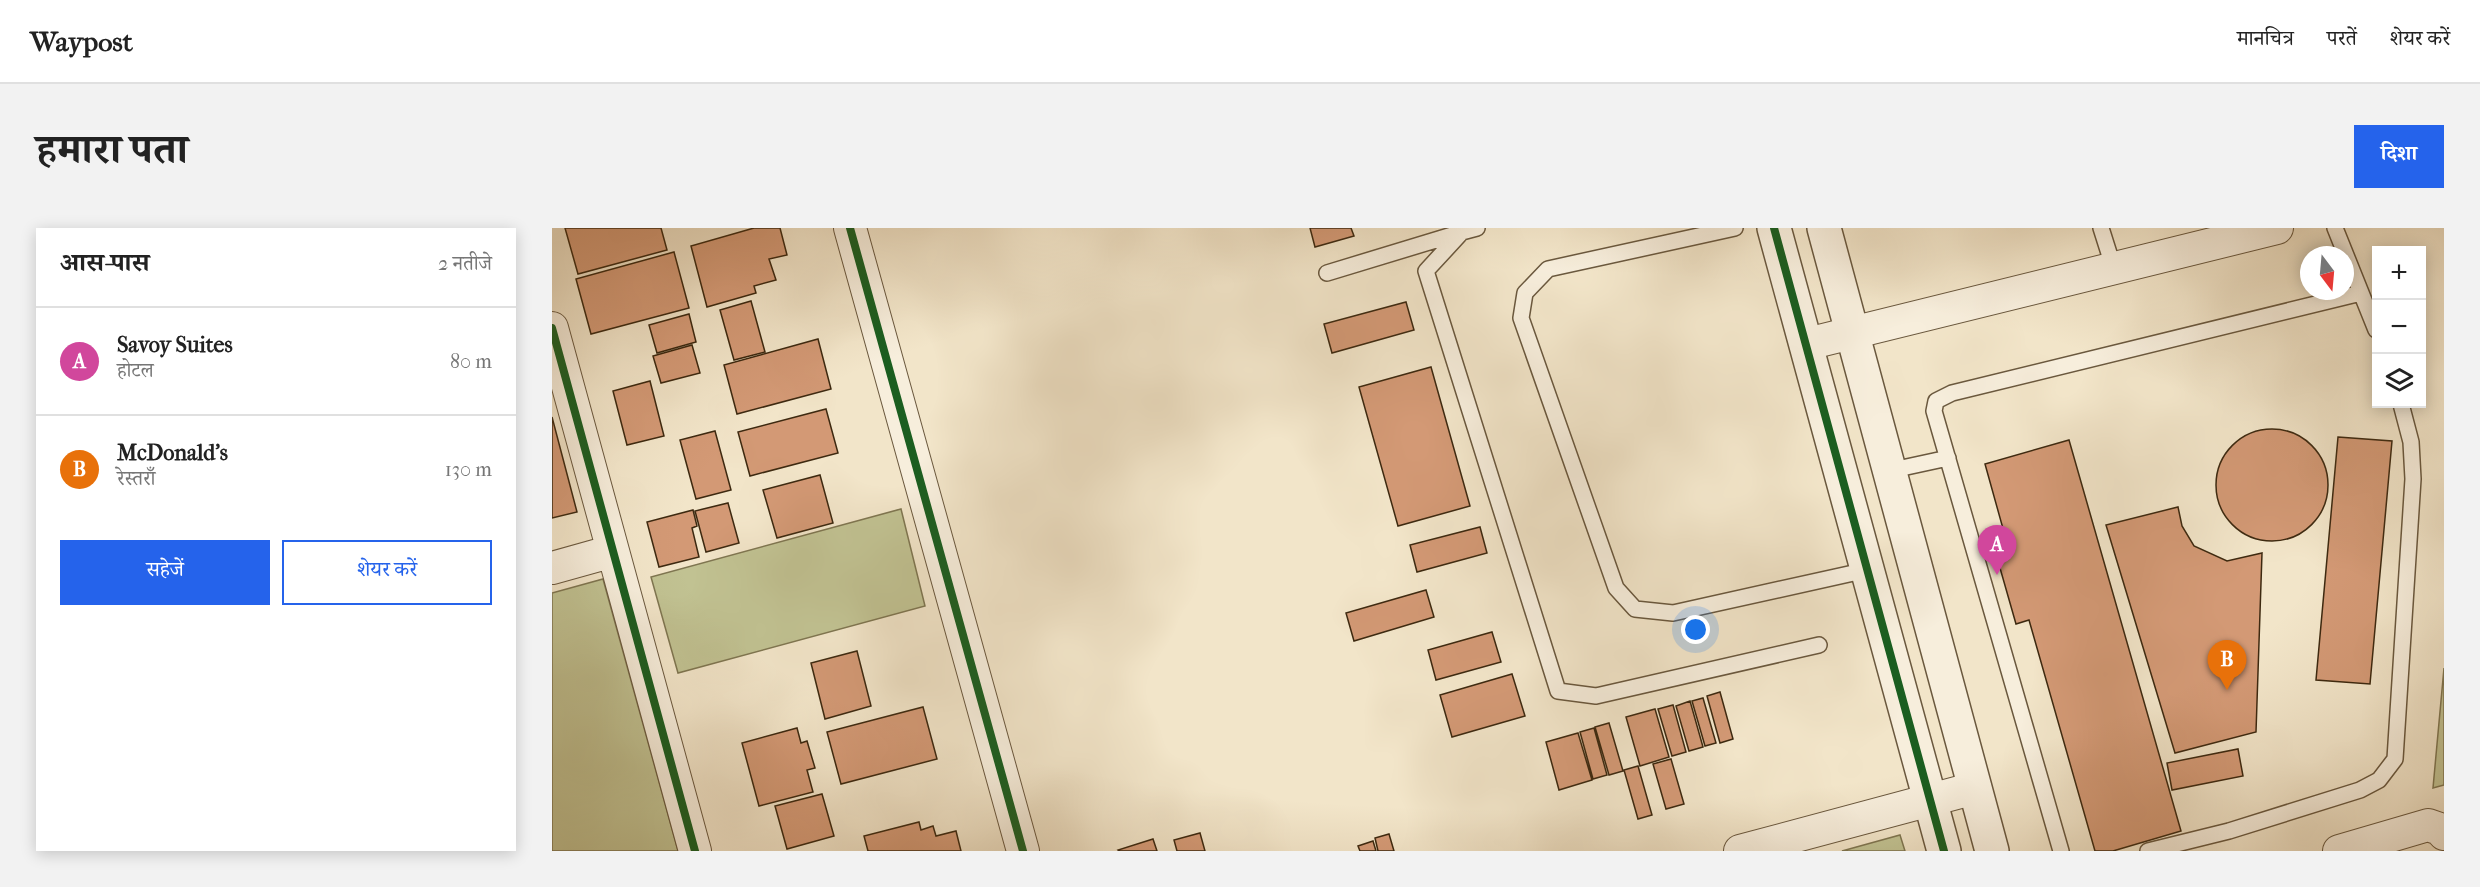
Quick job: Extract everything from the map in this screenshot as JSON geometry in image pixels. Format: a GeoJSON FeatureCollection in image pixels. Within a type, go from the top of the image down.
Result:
{"type":"FeatureCollection","features":[{"type":"Feature","properties":{"kind":"street"},"geometry":{"type":"LineString","coordinates":[[850,228],[1023,851]]}},
{"type":"Feature","properties":{"kind":"street"},"geometry":{"type":"LineString","coordinates":[[1774,228],[1944,851]]}},
{"type":"Feature","properties":{"kind":"street"},"geometry":{"type":"LineString","coordinates":[[1824,228],[1992,851]]}},
{"type":"Feature","properties":{"kind":"street"},"geometry":{"type":"LineString","coordinates":[[1807,344],[2277,228]]}},
{"type":"Feature","properties":{"kind":"street"},"geometry":{"type":"LineString","coordinates":[[552,328],[695,851]]}},
{"type":"Feature","properties":{"kind":"street"},"geometry":{"type":"LineString","coordinates":[[552,567],[613,551]]}},
{"type":"Feature","properties":{"kind":"street"},"geometry":{"type":"LineString","coordinates":[[1740,851],[1975,788]]}},
{"type":"Feature","properties":{"kind":"street"},"geometry":{"type":"LineString","coordinates":[[2338,851],[2428,825],[2440,829],[2444,834]]}},
{"type":"Feature","properties":{"kind":"lane"},"geometry":{"type":"LineString","coordinates":[[1735,228],[1548,269],[1525,293],[1521,318],[1616,588],[1635,609],[1673,614],[1867,570]]}},
{"type":"Feature","properties":{"kind":"lane"},"geometry":{"type":"LineString","coordinates":[[2101,228],[2114,269]]}},
{"type":"Feature","properties":{"kind":"lane"},"geometry":{"type":"LineString","coordinates":[[2335,228],[2372,320]]}},
{"type":"Feature","properties":{"kind":"lane"},"geometry":{"type":"LineString","coordinates":[[1327,273],[1469,230]]}},
{"type":"Feature","properties":{"kind":"lane"},"geometry":{"type":"LineString","coordinates":[[1469,230],[1426,271],[1558,691],[1596,696],[1819,645]]}},
{"type":"Feature","properties":{"kind":"lane"},"geometry":{"type":"LineString","coordinates":[[2061,851],[1934,411],[1936,401],[1944,396],[2361,292]]}},
{"type":"Feature","properties":{"kind":"lane"},"geometry":{"type":"LineString","coordinates":[[2148,851],[2229,831],[2360,790],[2379,780],[2395,759],[2413,479],[2411,442],[2402,408]]}},
{"type":"Feature","properties":{"kind":"lane"},"geometry":{"type":"LineString","coordinates":[[1888,471],[1948,458]]}},
{"type":"Feature","properties":{"kind":"green space"},"geometry":{"type":"Polygon","coordinates":[[[901,509],[925,606],[678,673],[651,577],[901,509]]]}},
{"type":"Feature","properties":{"kind":"green space"},"geometry":{"type":"Polygon","coordinates":[[[603,579],[678,851],[552,851],[552,593],[603,579]]]}},
{"type":"Feature","properties":{"kind":"green space"},"geometry":{"type":"Polygon","coordinates":[[[2444,668],[2444,785],[2433,788],[2444,668]]]}},
{"type":"Feature","properties":{"kind":"green space"},"geometry":{"type":"Polygon","coordinates":[[[1900,835],[1905,851],[1842,851],[1900,835]]]}},
{"type":"Feature","properties":{"kind":"building"},"geometry":{"type":"Polygon","coordinates":[[[565,228],[661,228],[667,250],[578,274],[565,228]]]}},
{"type":"Feature","properties":{"kind":"building"},"geometry":{"type":"Polygon","coordinates":[[[754,228],[780,228],[787,255],[769,259],[776,280],[754,286],[756,293],[707,307],[691,246],[754,228]]]}},
{"type":"Feature","properties":{"kind":"building"},"geometry":{"type":"Polygon","coordinates":[[[1310,228],[1351,228],[1354,236],[1315,247],[1310,228]]]}},
{"type":"Feature","properties":{"kind":"building"},"geometry":{"type":"Polygon","coordinates":[[[674,252],[689,308],[591,334],[576,279],[674,252]]]}},
{"type":"Feature","properties":{"kind":"building"},"geometry":{"type":"Polygon","coordinates":[[[751,301],[765,352],[734,360],[720,310],[751,301]]]}},
{"type":"Feature","properties":{"kind":"building"},"geometry":{"type":"Polygon","coordinates":[[[1406,302],[1414,330],[1332,353],[1324,324],[1406,302]]]}},
{"type":"Feature","properties":{"kind":"building"},"geometry":{"type":"Polygon","coordinates":[[[689,314],[696,342],[657,353],[649,325],[689,314]]]}},
{"type":"Feature","properties":{"kind":"building"},"geometry":{"type":"Polygon","coordinates":[[[818,339],[831,389],[737,414],[724,365],[818,339]]]}},
{"type":"Feature","properties":{"kind":"building"},"geometry":{"type":"Polygon","coordinates":[[[692,345],[700,373],[661,383],[653,356],[692,345]]]}},
{"type":"Feature","properties":{"kind":"building"},"geometry":{"type":"Polygon","coordinates":[[[1431,367],[1470,506],[1398,526],[1359,387],[1431,367]]]}},
{"type":"Feature","properties":{"kind":"building"},"geometry":{"type":"Polygon","coordinates":[[[650,381],[664,436],[627,445],[613,391],[650,381]]]}},
{"type":"Feature","properties":{"kind":"building"},"geometry":{"type":"Polygon","coordinates":[[[826,409],[838,453],[750,476],[738,432],[826,409]]]}},
{"type":"Feature","properties":{"kind":"building"},"geometry":{"type":"Polygon","coordinates":[[[552,417],[577,512],[552,518],[552,417]]]}},
{"type":"Feature","properties":{"kind":"building"},"geometry":{"type":"Polygon","coordinates":[[[2272,429],[2293,433],[2312,445],[2324,464],[2328,485],[2324,506],[2312,525],[2293,537],[2272,541],[2251,537],[2232,525],[2220,506],[2216,485],[2220,464],[2232,445],[2251,433],[2272,429]]]}},
{"type":"Feature","properties":{"kind":"building"},"geometry":{"type":"Polygon","coordinates":[[[715,431],[731,490],[696,499],[680,440],[715,431]]]}},
{"type":"Feature","properties":{"kind":"building"},"geometry":{"type":"Polygon","coordinates":[[[2338,437],[2392,441],[2370,684],[2316,680],[2338,437]]]}},
{"type":"Feature","properties":{"kind":"building"},"geometry":{"type":"Polygon","coordinates":[[[2069,440],[2181,831],[2113,851],[2095,851],[2029,620],[2016,624],[1994,547],[2007,543],[1985,464],[2069,440]]]}},
{"type":"Feature","properties":{"kind":"building"},"geometry":{"type":"Polygon","coordinates":[[[820,475],[833,523],[777,538],[763,490],[820,475]]]}},
{"type":"Feature","properties":{"kind":"building"},"geometry":{"type":"Polygon","coordinates":[[[728,503],[739,543],[706,552],[695,511],[728,503]]]}},
{"type":"Feature","properties":{"kind":"building"},"geometry":{"type":"Polygon","coordinates":[[[2178,507],[2182,526],[2194,546],[2227,561],[2262,553],[2256,732],[2175,753],[2106,525],[2178,507]]]}},
{"type":"Feature","properties":{"kind":"building"},"geometry":{"type":"Polygon","coordinates":[[[693,510],[697,526],[692,528],[699,557],[659,567],[647,522],[693,510]]]}},
{"type":"Feature","properties":{"kind":"building"},"geometry":{"type":"Polygon","coordinates":[[[1480,527],[1487,553],[1417,572],[1410,545],[1480,527]]]}},
{"type":"Feature","properties":{"kind":"building"},"geometry":{"type":"Polygon","coordinates":[[[1426,590],[1434,617],[1354,641],[1346,613],[1426,590]]]}},
{"type":"Feature","properties":{"kind":"building"},"geometry":{"type":"Polygon","coordinates":[[[1492,632],[1501,662],[1436,680],[1428,650],[1492,632]]]}},
{"type":"Feature","properties":{"kind":"building"},"geometry":{"type":"Polygon","coordinates":[[[857,651],[871,706],[825,719],[811,663],[857,651]]]}},
{"type":"Feature","properties":{"kind":"building"},"geometry":{"type":"Polygon","coordinates":[[[1512,674],[1525,716],[1452,737],[1440,695],[1512,674]]]}},
{"type":"Feature","properties":{"kind":"building"},"geometry":{"type":"Polygon","coordinates":[[[1720,692],[1733,739],[1720,743],[1707,696],[1720,692]]]}},
{"type":"Feature","properties":{"kind":"building"},"geometry":{"type":"Polygon","coordinates":[[[1703,698],[1716,743],[1705,746],[1692,701],[1703,698]]]}},
{"type":"Feature","properties":{"kind":"building"},"geometry":{"type":"Polygon","coordinates":[[[1690,701],[1703,747],[1689,751],[1676,706],[1690,701]]]}},
{"type":"Feature","properties":{"kind":"building"},"geometry":{"type":"Polygon","coordinates":[[[1673,705],[1686,752],[1672,756],[1658,709],[1673,705]]]}},
{"type":"Feature","properties":{"kind":"building"},"geometry":{"type":"Polygon","coordinates":[[[923,707],[937,759],[841,784],[827,732],[923,707]]]}},
{"type":"Feature","properties":{"kind":"building"},"geometry":{"type":"Polygon","coordinates":[[[1655,709],[1669,757],[1640,766],[1626,717],[1655,709]]]}},
{"type":"Feature","properties":{"kind":"building"},"geometry":{"type":"Polygon","coordinates":[[[1609,723],[1623,771],[1609,775],[1595,727],[1609,723]]]}},
{"type":"Feature","properties":{"kind":"building"},"geometry":{"type":"Polygon","coordinates":[[[797,728],[801,743],[807,741],[815,768],[807,770],[813,792],[759,806],[742,743],[797,728]]]}},
{"type":"Feature","properties":{"kind":"building"},"geometry":{"type":"Polygon","coordinates":[[[1594,728],[1607,775],[1593,779],[1580,732],[1594,728]]]}},
{"type":"Feature","properties":{"kind":"building"},"geometry":{"type":"Polygon","coordinates":[[[1578,733],[1592,780],[1559,790],[1546,742],[1578,733]]]}},
{"type":"Feature","properties":{"kind":"building"},"geometry":{"type":"Polygon","coordinates":[[[2238,749],[2243,776],[2172,790],[2167,763],[2238,749]]]}},
{"type":"Feature","properties":{"kind":"building"},"geometry":{"type":"Polygon","coordinates":[[[1671,759],[1684,804],[1666,809],[1653,764],[1671,759]]]}},
{"type":"Feature","properties":{"kind":"building"},"geometry":{"type":"Polygon","coordinates":[[[1638,766],[1652,815],[1638,819],[1624,770],[1638,766]]]}},
{"type":"Feature","properties":{"kind":"building"},"geometry":{"type":"Polygon","coordinates":[[[822,794],[834,836],[787,849],[775,806],[822,794]]]}},
{"type":"Feature","properties":{"kind":"building"},"geometry":{"type":"Polygon","coordinates":[[[919,822],[921,830],[933,826],[936,836],[956,831],[961,851],[868,851],[864,836],[919,822]]]}},
{"type":"Feature","properties":{"kind":"building"},"geometry":{"type":"Polygon","coordinates":[[[1200,833],[1205,851],[1177,851],[1174,840],[1200,833]]]}},
{"type":"Feature","properties":{"kind":"building"},"geometry":{"type":"Polygon","coordinates":[[[1389,834],[1394,851],[1378,851],[1375,838],[1389,834]]]}},
{"type":"Feature","properties":{"kind":"building"},"geometry":{"type":"Polygon","coordinates":[[[1153,839],[1157,851],[1118,850],[1153,839]]]}},
{"type":"Feature","properties":{"kind":"building"},"geometry":{"type":"Polygon","coordinates":[[[1373,841],[1376,851],[1360,851],[1358,846],[1373,841]]]}},
{"type":"Feature","properties":{"kind":"cycle path"},"geometry":{"type":"LineString","coordinates":[[850,228],[1023,851]]}},
{"type":"Feature","properties":{"kind":"cycle path"},"geometry":{"type":"LineString","coordinates":[[1774,228],[1944,851]]}},
{"type":"Feature","properties":{"kind":"cycle path"},"geometry":{"type":"LineString","coordinates":[[552,328],[695,851]]}},
{"type":"Feature","properties":{"kind":"place","name":"Savoy Suites"},"geometry":{"type":"Point","coordinates":[1997,575]}},
{"type":"Feature","properties":{"kind":"place","name":"McDonald's"},"geometry":{"type":"Point","coordinates":[2227,690]}}]}
